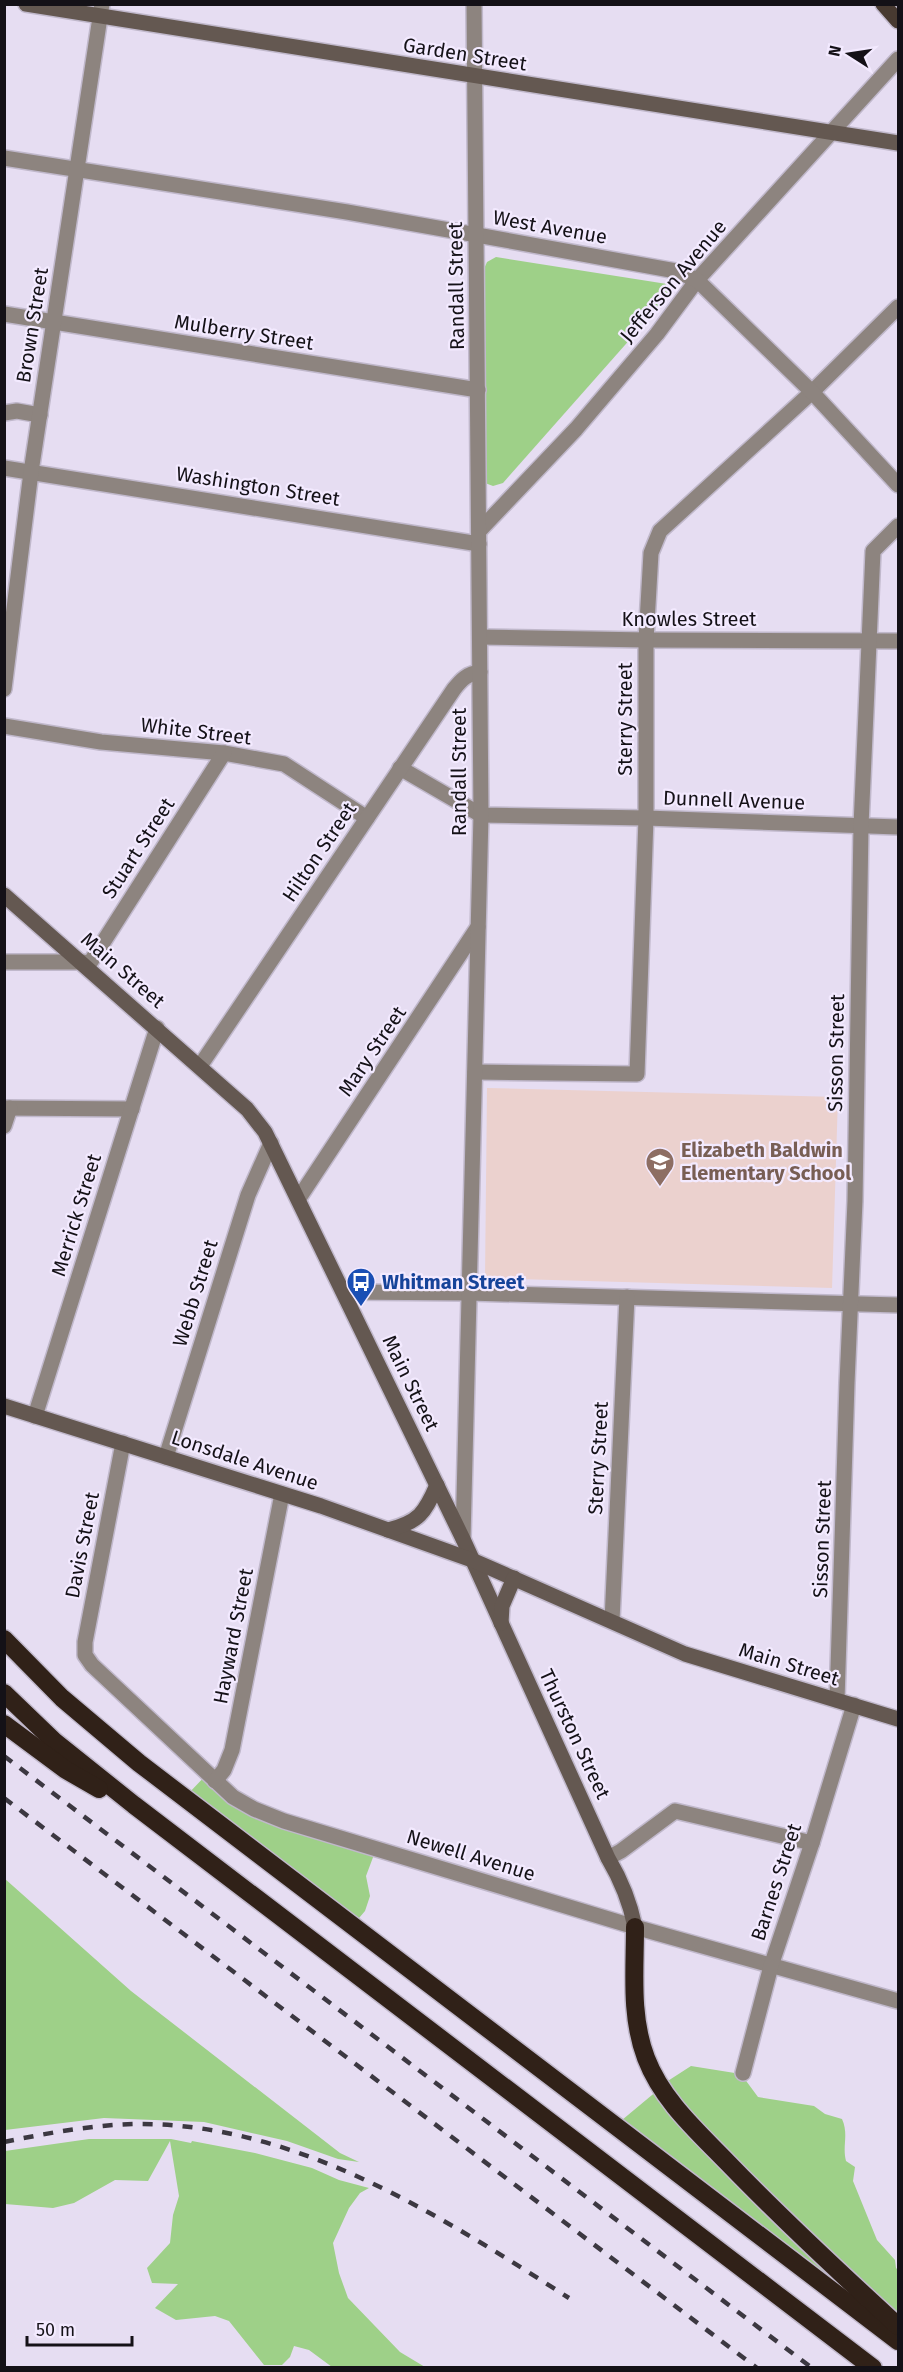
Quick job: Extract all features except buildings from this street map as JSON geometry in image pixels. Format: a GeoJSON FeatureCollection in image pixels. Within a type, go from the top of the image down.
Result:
{"type":"FeatureCollection","features":[{"type":"Feature","properties":{"kind":"highway"},"geometry":{"type":"LineString","coordinates":[[4,1639],[62,1698],[139,1763],[898,2342]]}},
{"type":"Feature","properties":{"kind":"highway"},"geometry":{"type":"LineString","coordinates":[[4,1694],[68,1752],[153,1819],[873,2367]]}},
{"type":"Feature","properties":{"kind":"highway"},"geometry":{"type":"LineString","coordinates":[[4,1724],[66,1770],[153,1819]]}},
{"type":"Feature","properties":{"kind":"highway"},"geometry":{"type":"LineString","coordinates":[[635,1927],[636,2015],[646,2058],[665,2093],[679,2112],[739,2175],[898,2326]]}},
{"type":"Feature","properties":{"kind":"main road","name":"Garden Street"},"geometry":{"type":"LineString","coordinates":[[26,4],[101,11],[475,77],[683,107],[898,143]]}},
{"type":"Feature","properties":{"kind":"main road"},"geometry":{"type":"LineString","coordinates":[[883,4],[898,21]]}},
{"type":"Feature","properties":{"kind":"main road","name":"Main Street"},"geometry":{"type":"LineString","coordinates":[[4,895],[58,940],[258,1120],[272,1143],[345,1292],[472,1560],[685,1654],[898,1719]]}},
{"type":"Feature","properties":{"kind":"main road","name":"Lonsdale Avenue"},"geometry":{"type":"LineString","coordinates":[[4,1406],[282,1494],[472,1560]]}},
{"type":"Feature","properties":{"kind":"main road"},"geometry":{"type":"LineString","coordinates":[[388,1530],[413,1522],[426,1510],[437,1485]]}},
{"type":"Feature","properties":{"kind":"main road","name":"Thurston Street"},"geometry":{"type":"LineString","coordinates":[[472,1560],[608,1857],[622,1882],[635,1927]]}},
{"type":"Feature","properties":{"kind":"main road"},"geometry":{"type":"LineString","coordinates":[[501,1623],[502,1606],[514,1578]]}},
{"type":"Feature","properties":{"kind":"street","name":"Randall Street"},"geometry":{"type":"LineString","coordinates":[[463,1539],[481,815],[474,4]]}},
{"type":"Feature","properties":{"kind":"street","name":"Brown Street"},"geometry":{"type":"LineString","coordinates":[[4,689],[31,472],[101,11]]}},
{"type":"Feature","properties":{"kind":"street","name":"Jefferson Avenue"},"geometry":{"type":"LineString","coordinates":[[479,537],[657,334],[697,280],[898,58]]}},
{"type":"Feature","properties":{"kind":"street","name":"West Avenue"},"geometry":{"type":"LineString","coordinates":[[4,158],[335,210],[676,271],[697,280],[812,392],[898,484]]}},
{"type":"Feature","properties":{"kind":"street","name":"Sterry Street"},"geometry":{"type":"LineString","coordinates":[[475,1072],[637,1074],[646,818],[646,640],[651,553],[660,531],[812,392],[898,307]]}},
{"type":"Feature","properties":{"kind":"street","name":"Mulberry Street"},"geometry":{"type":"LineString","coordinates":[[4,314],[478,390]]}},
{"type":"Feature","properties":{"kind":"street"},"geometry":{"type":"LineString","coordinates":[[4,413],[17,411],[40,415]]}},
{"type":"Feature","properties":{"kind":"street","name":"Washington Street"},"geometry":{"type":"LineString","coordinates":[[4,468],[479,537]]}},
{"type":"Feature","properties":{"kind":"street","name":"Sisson Street"},"geometry":{"type":"LineString","coordinates":[[837,1700],[855,1201],[861,826],[868,641],[873,551],[898,526]]}},
{"type":"Feature","properties":{"kind":"street","name":"Knowles Street"},"geometry":{"type":"LineString","coordinates":[[480,636],[646,640],[898,641]]}},
{"type":"Feature","properties":{"kind":"street","name":"Hilton Street"},"geometry":{"type":"LineString","coordinates":[[200,1066],[454,689],[470,673],[480,672]]}},
{"type":"Feature","properties":{"kind":"street","name":"White Street"},"geometry":{"type":"LineString","coordinates":[[4,726],[101,742],[224,753],[284,764],[367,818]]}},
{"type":"Feature","properties":{"kind":"street","name":"Stuart Street"},"geometry":{"type":"LineString","coordinates":[[85,964],[224,753]]}},
{"type":"Feature","properties":{"kind":"street","name":"Dunnell Avenue"},"geometry":{"type":"LineString","coordinates":[[400,768],[481,815],[898,827]]}},
{"type":"Feature","properties":{"kind":"street","name":"Mary Street"},"geometry":{"type":"LineString","coordinates":[[299,1198],[478,927]]}},
{"type":"Feature","properties":{"kind":"street"},"geometry":{"type":"LineString","coordinates":[[42,962],[58,940]]}},
{"type":"Feature","properties":{"kind":"street"},"geometry":{"type":"LineString","coordinates":[[4,962],[85,964]]}},
{"type":"Feature","properties":{"kind":"street","name":"Merrick Street"},"geometry":{"type":"LineString","coordinates":[[36,1416],[157,1028]]}},
{"type":"Feature","properties":{"kind":"street"},"geometry":{"type":"LineString","coordinates":[[4,1126],[7,1108],[132,1108]]}},
{"type":"Feature","properties":{"kind":"street","name":"Webb Street"},"geometry":{"type":"LineString","coordinates":[[166,1457],[248,1195],[272,1143]]}},
{"type":"Feature","properties":{"kind":"street"},"geometry":{"type":"LineString","coordinates":[[345,1292],[469,1293],[898,1305]]}},
{"type":"Feature","properties":{"kind":"street","name":"Sterry Street"},"geometry":{"type":"LineString","coordinates":[[612,1621],[627,1297]]}},
{"type":"Feature","properties":{"kind":"street","name":"Davis Street"},"geometry":{"type":"LineString","coordinates":[[85,1655],[85,1642],[123,1443]]}},
{"type":"Feature","properties":{"kind":"street","name":"Hayward Street"},"geometry":{"type":"LineString","coordinates":[[215,1781],[224,1770],[232,1750],[282,1494]]}},
{"type":"Feature","properties":{"kind":"street","name":"Newell Avenue"},"geometry":{"type":"LineString","coordinates":[[85,1655],[92,1665],[215,1781],[243,1803],[268,1816],[635,1927],[898,2001]]}},
{"type":"Feature","properties":{"kind":"street","name":"Barnes Street"},"geometry":{"type":"LineString","coordinates":[[743,2073],[771,1966],[854,1705]]}},
{"type":"Feature","properties":{"kind":"street"},"geometry":{"type":"LineString","coordinates":[[608,1857],[621,1851],[675,1811],[812,1843]]}},
{"type":"Feature","properties":{"kind":"shaded area","name":"Elizabeth Baldwin Elementary School"},"geometry":{"type":"Polygon","coordinates":[[[487,1088],[838,1097],[832,1288],[485,1278],[487,1088]]]}},
{"type":"Feature","properties":{"kind":"green space"},"geometry":{"type":"Polygon","coordinates":[[[496,257],[667,284],[671,293],[503,483],[493,486],[485,483],[483,271],[487,262],[496,257]]]}},
{"type":"Feature","properties":{"kind":"green space"},"geometry":{"type":"Polygon","coordinates":[[[209,1772],[231,1793],[375,1852],[366,1876],[370,1896],[365,1911],[354,1924],[187,1795],[209,1772]]]}},
{"type":"Feature","properties":{"kind":"green space"},"geometry":{"type":"Polygon","coordinates":[[[4,1878],[131,1991],[340,2153],[359,2162],[338,2159],[287,2141],[204,2122],[104,2118],[5,2130],[4,1878]]]}},
{"type":"Feature","properties":{"kind":"green space"},"geometry":{"type":"Polygon","coordinates":[[[691,2066],[741,2074],[758,2097],[814,2106],[825,2114],[842,2119],[845,2130],[846,2161],[855,2167],[853,2181],[877,2240],[895,2260],[898,2270],[898,2339],[616,2125],[660,2086],[691,2066]]]}},
{"type":"Feature","properties":{"kind":"green space"},"geometry":{"type":"Polygon","coordinates":[[[89,2139],[171,2139],[191,2143],[192,2141],[255,2153],[312,2168],[339,2180],[369,2188],[360,2193],[349,2208],[333,2243],[339,2273],[348,2298],[400,2352],[425,2367],[332,2367],[309,2350],[294,2346],[290,2357],[282,2365],[264,2365],[229,2321],[215,2316],[176,2320],[155,2308],[178,2284],[152,2283],[147,2268],[170,2243],[173,2215],[179,2196],[170,2141],[148,2181],[115,2180],[74,2203],[53,2208],[5,2204],[5,2151],[89,2139]]]}},
{"type":"Feature","properties":{"kind":"railway"},"geometry":{"type":"LineString","coordinates":[[4,1756],[812,2368]]}},
{"type":"Feature","properties":{"kind":"railway"},"geometry":{"type":"LineString","coordinates":[[4,1798],[757,2368]]}},
{"type":"Feature","properties":{"kind":"railway"},"geometry":{"type":"LineString","coordinates":[[4,2142],[70,2130],[135,2124],[194,2127],[252,2139],[308,2156],[363,2179],[417,2206],[569,2298]]}},
{"type":"Feature","properties":{"kind":"place","name":"Elizabeth Baldwin Elementary School"},"geometry":{"type":"Point","coordinates":[660,1188]}},
{"type":"Feature","properties":{"kind":"place","name":"Whitman Street"},"geometry":{"type":"Point","coordinates":[361,1308]}}]}
